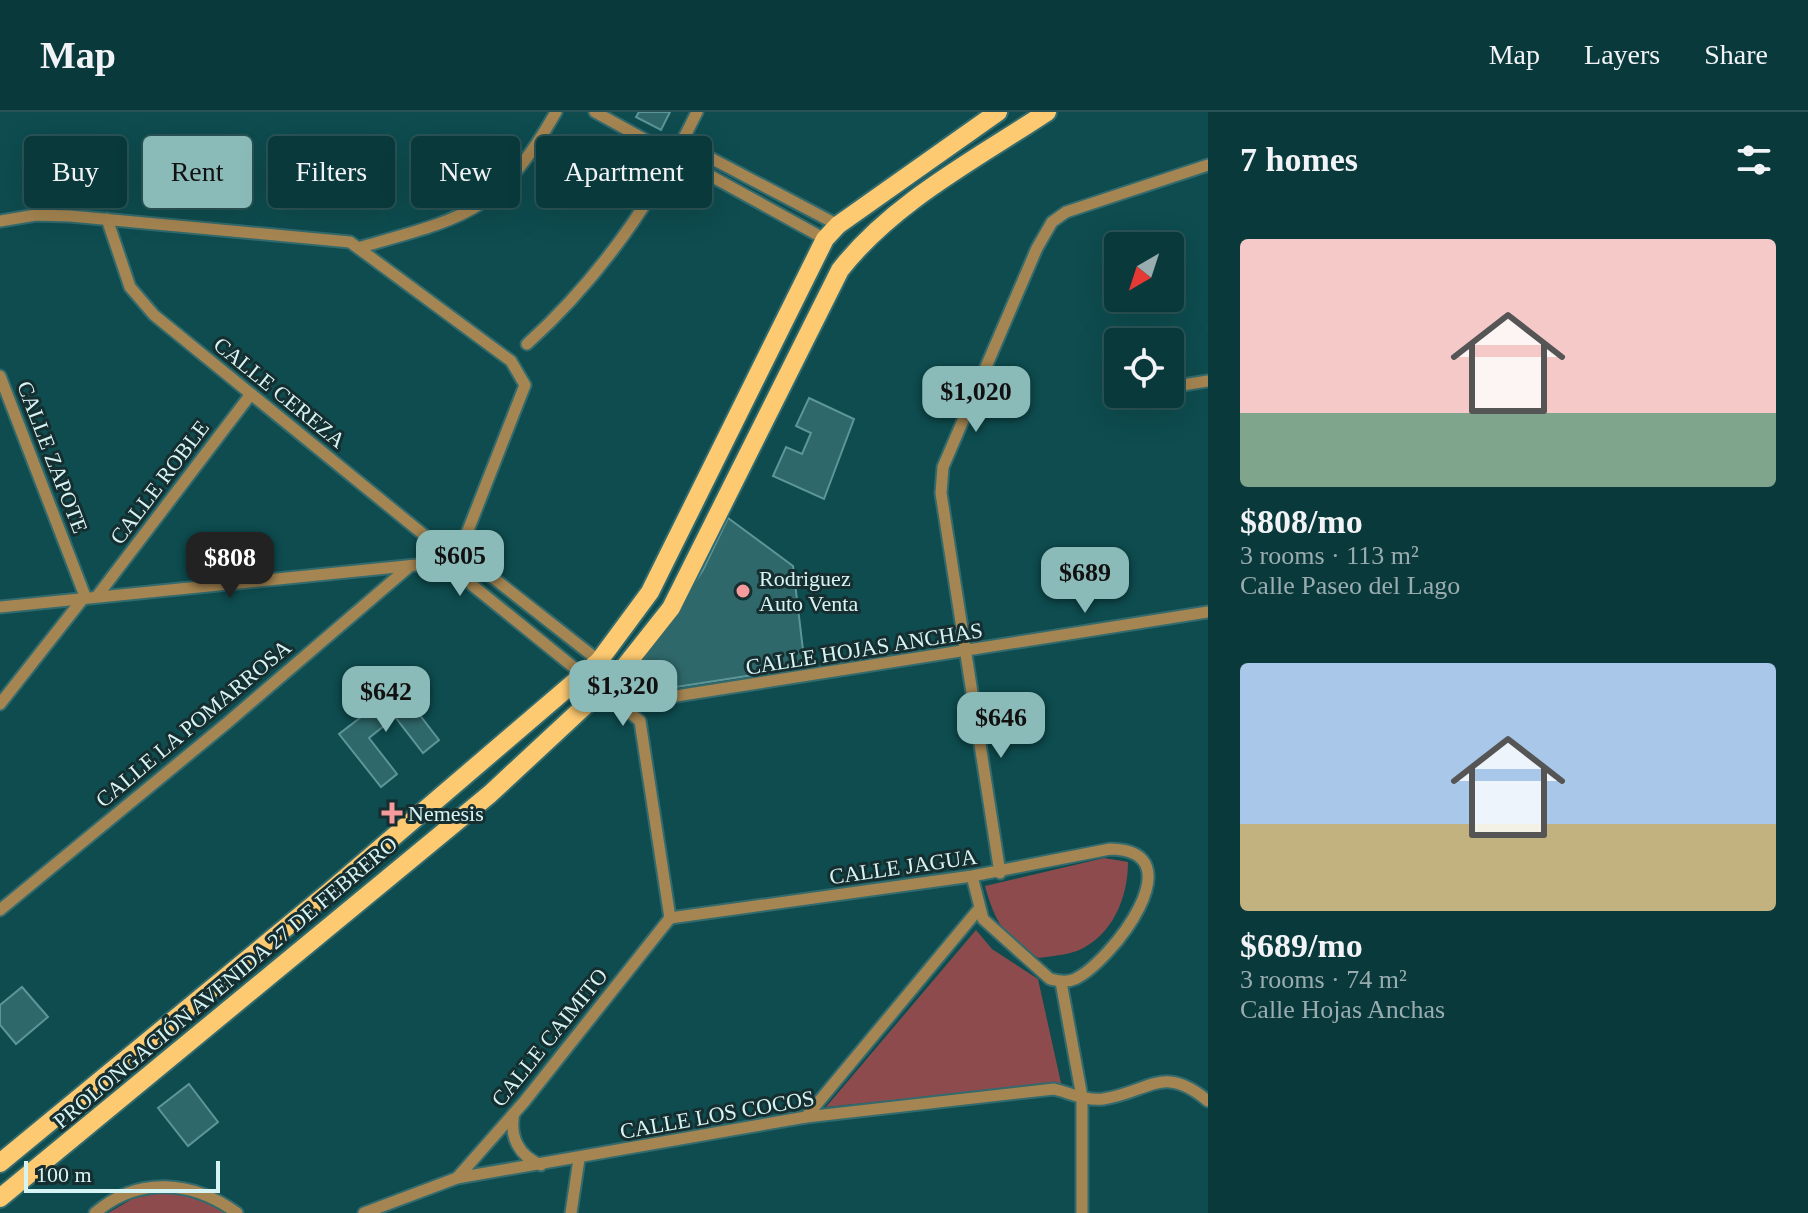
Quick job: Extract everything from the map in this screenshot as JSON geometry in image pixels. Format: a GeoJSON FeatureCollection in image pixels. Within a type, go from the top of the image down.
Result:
{"type":"FeatureCollection","features":[{"type":"Feature","properties":{"kind":"main road","name":"PROLONGACIÓN AVENIDA 27 DE FEBRERO"},"geometry":{"type":"LineString","coordinates":[[0,1163],[329,892],[599,661],[650,592],[825,239],[838,225],[998,112]]}},
{"type":"Feature","properties":{"kind":"main road","name":"PROLONGACIÓN AVENIDA 27 DE FEBRERO"},"geometry":{"type":"LineString","coordinates":[[0,1198],[490,794],[604,690],[671,608],[840,270],[855,251],[906,207],[1047,112]]}},
{"type":"Feature","properties":{"kind":"street"},"geometry":{"type":"LineString","coordinates":[[361,247],[452,221],[497,194],[530,157],[556,112]]}},
{"type":"Feature","properties":{"kind":"street"},"geometry":{"type":"LineString","coordinates":[[595,112],[638,136]]}},
{"type":"Feature","properties":{"kind":"street"},"geometry":{"type":"LineString","coordinates":[[685,136],[697,112]]}},
{"type":"Feature","properties":{"kind":"street"},"geometry":{"type":"LineString","coordinates":[[712,159],[838,225]]}},
{"type":"Feature","properties":{"kind":"street"},"geometry":{"type":"LineString","coordinates":[[1000,873],[941,493],[943,467],[1037,248],[1052,222],[1066,212],[1208,165]]}},
{"type":"Feature","properties":{"kind":"street"},"geometry":{"type":"LineString","coordinates":[[712,177],[825,239]]}},
{"type":"Feature","properties":{"kind":"street"},"geometry":{"type":"LineString","coordinates":[[527,344],[588,283],[641,208]]}},
{"type":"Feature","properties":{"kind":"street"},"geometry":{"type":"LineString","coordinates":[[0,221],[36,215],[107,219],[333,239],[361,247],[511,361],[522,375],[524,393],[460,564],[410,565],[0,607]]}},
{"type":"Feature","properties":{"kind":"street","name":"CALLE CEREZA"},"geometry":{"type":"LineString","coordinates":[[107,219],[130,287],[140,301],[460,564],[472,585],[630,710]]}},
{"type":"Feature","properties":{"kind":"street","name":"CALLE ZAPOTE"},"geometry":{"type":"LineString","coordinates":[[0,376],[85,596]]}},
{"type":"Feature","properties":{"kind":"street"},"geometry":{"type":"LineString","coordinates":[[1184,385],[1208,381]]}},
{"type":"Feature","properties":{"kind":"street","name":"CALLE ROBLE"},"geometry":{"type":"LineString","coordinates":[[98,595],[251,394]]}},
{"type":"Feature","properties":{"kind":"street","name":"CALLE CEREZA"},"geometry":{"type":"LineString","coordinates":[[460,564],[482,569],[644,694]]}},
{"type":"Feature","properties":{"kind":"street","name":"CALLE LA POMARROSA"},"geometry":{"type":"LineString","coordinates":[[0,910],[227,723],[410,565]]}},
{"type":"Feature","properties":{"kind":"street"},"geometry":{"type":"LineString","coordinates":[[0,704],[85,596]]}},
{"type":"Feature","properties":{"kind":"street","name":"CALLE HOJAS ANCHAS"},"geometry":{"type":"LineString","coordinates":[[644,694],[669,700],[1208,612]]}},
{"type":"Feature","properties":{"kind":"street"},"geometry":{"type":"LineString","coordinates":[[644,694],[630,710],[640,721],[648,761],[670,918]]}},
{"type":"Feature","properties":{"kind":"street","name":"CALLE JAGUA"},"geometry":{"type":"LineString","coordinates":[[670,918],[1000,873],[1110,849],[1126,849],[1139,855],[1149,881],[1143,905],[1089,968],[1075,978],[1061,982]]}},
{"type":"Feature","properties":{"kind":"street"},"geometry":{"type":"LineString","coordinates":[[972,876],[978,910],[1000,937],[1050,979],[1061,982],[1082,1097],[1082,1213]]}},
{"type":"Feature","properties":{"kind":"street"},"geometry":{"type":"LineString","coordinates":[[806,1117],[978,910]]}},
{"type":"Feature","properties":{"kind":"street","name":"CALLE CAIMITO"},"geometry":{"type":"LineString","coordinates":[[457,1178],[514,1113],[670,918]]}},
{"type":"Feature","properties":{"kind":"street","name":"CALLE LOS COCOS"},"geometry":{"type":"LineString","coordinates":[[364,1213],[457,1178],[806,1117],[1054,1089],[1082,1097],[1106,1098],[1176,1081],[1191,1086],[1208,1101]]}},
{"type":"Feature","properties":{"kind":"street"},"geometry":{"type":"LineString","coordinates":[[514,1113],[514,1140],[525,1156],[541,1165]]}},
{"type":"Feature","properties":{"kind":"street"},"geometry":{"type":"LineString","coordinates":[[571,1213],[579,1159]]}},
{"type":"Feature","properties":{"kind":"street"},"geometry":{"type":"LineString","coordinates":[[95,1213],[123,1194],[154,1186],[185,1186],[214,1197],[237,1213]]}},
{"type":"Feature","properties":{"kind":"shaded area"},"geometry":{"type":"Polygon","coordinates":[[[1104,858],[1128,862],[1125,889],[1109,925],[1090,944],[1077,951],[1039,958],[1018,945],[1003,929],[985,886],[1104,858]]]}},
{"type":"Feature","properties":{"kind":"shaded area"},"geometry":{"type":"Polygon","coordinates":[[[976,930],[992,949],[1038,979],[1061,1083],[826,1107],[976,930]]]}},
{"type":"Feature","properties":{"kind":"shaded area"},"geometry":{"type":"Polygon","coordinates":[[[167,1192],[200,1198],[226,1213],[108,1213],[134,1198],[167,1192]]]}},
{"type":"Feature","properties":{"kind":"building"},"geometry":{"type":"Polygon","coordinates":[[[639,112],[670,112],[661,130],[636,117],[639,112]]]}},
{"type":"Feature","properties":{"kind":"building"},"geometry":{"type":"Polygon","coordinates":[[[809,398],[854,419],[824,499],[773,476],[786,447],[802,454],[811,433],[796,426],[809,398]]]}},
{"type":"Feature","properties":{"kind":"building","name":"Rodriguez Auto Venta"},"geometry":{"type":"Polygon","coordinates":[[[728,518],[793,566],[805,667],[657,690],[639,666],[703,570],[728,518]]]}},
{"type":"Feature","properties":{"kind":"building"},"geometry":{"type":"Polygon","coordinates":[[[399,688],[439,740],[423,753],[395,717],[369,738],[397,774],[381,787],[339,734],[399,688]]]}},
{"type":"Feature","properties":{"kind":"building"},"geometry":{"type":"Polygon","coordinates":[[[22,987],[48,1017],[16,1044],[0,1025],[0,1005],[22,987]]]}},
{"type":"Feature","properties":{"kind":"building"},"geometry":{"type":"Polygon","coordinates":[[[189,1084],[218,1122],[188,1146],[158,1108],[189,1084]]]}},
{"type":"Feature","properties":{"kind":"place","name":"Rodriguez Auto Venta"},"geometry":{"type":"Point","coordinates":[743,591]}},
{"type":"Feature","properties":{"kind":"place","name":"Nemesis"},"geometry":{"type":"Point","coordinates":[392,813]}}]}
